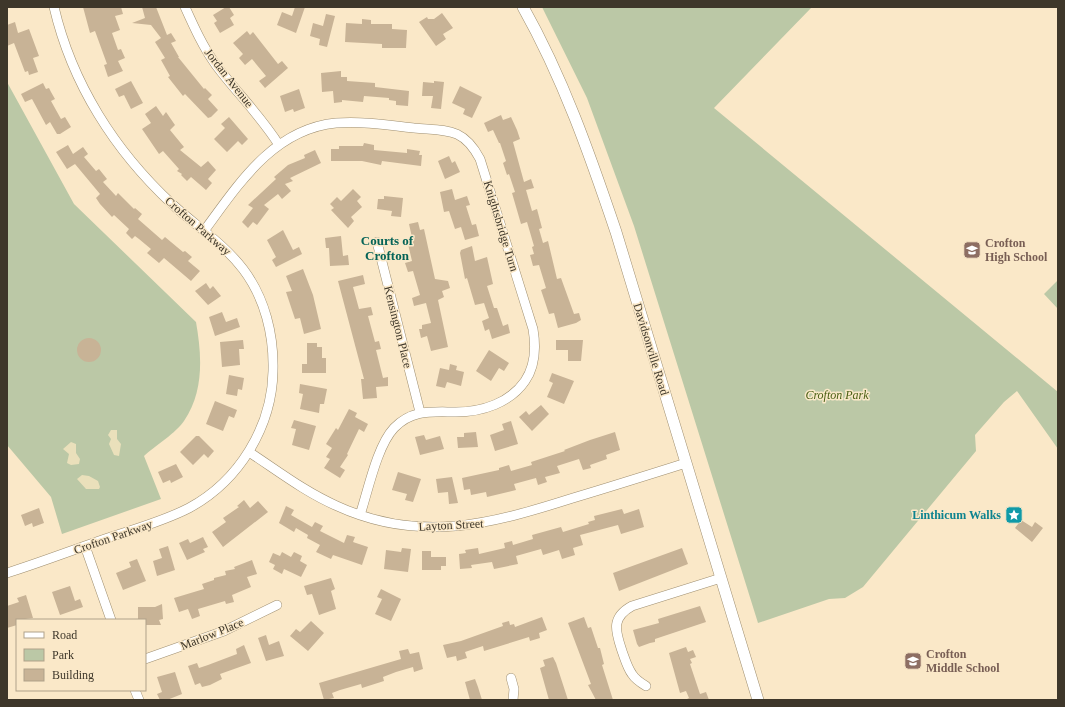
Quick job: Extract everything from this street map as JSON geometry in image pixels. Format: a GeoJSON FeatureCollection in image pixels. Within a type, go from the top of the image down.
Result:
{"type":"FeatureCollection","features":[{"type":"Feature","properties":{"kind":"main road","name":"Davidsonville Road"},"geometry":{"type":"LineString","coordinates":[[523,7],[564,90],[593,162],[758,700]]}},
{"type":"Feature","properties":{"kind":"street","name":"Crofton Parkway"},"geometry":{"type":"LineString","coordinates":[[7,573],[164,519],[205,498],[218,487],[249,452],[265,416],[273,386],[274,356],[270,330],[264,308],[245,271],[222,245],[152,185],[131,162],[111,135],[79,79],[67,49],[54,7]]}},
{"type":"Feature","properties":{"kind":"street","name":"Jordan Avenue"},"geometry":{"type":"LineString","coordinates":[[185,7],[204,47],[215,64],[265,123],[279,145]]}},
{"type":"Feature","properties":{"kind":"street","name":"Knightsbridge Turn"},"geometry":{"type":"LineString","coordinates":[[204,231],[253,167],[279,145],[318,127],[334,123],[375,123],[446,131],[458,134],[467,139],[480,159],[533,329],[536,345],[530,372],[521,387],[510,397],[495,405],[480,409],[457,412],[420,412],[401,422],[387,437],[381,448],[360,516]]}},
{"type":"Feature","properties":{"kind":"street","name":"Kensington Place"},"geometry":{"type":"LineString","coordinates":[[377,242],[420,412]]}},
{"type":"Feature","properties":{"kind":"street","name":"Layton Street"},"geometry":{"type":"LineString","coordinates":[[249,452],[312,494],[360,516],[408,526],[448,527],[492,522],[686,463]]}},
{"type":"Feature","properties":{"kind":"street"},"geometry":{"type":"LineString","coordinates":[[85,546],[111,619]]}},
{"type":"Feature","properties":{"kind":"street"},"geometry":{"type":"LineString","coordinates":[[646,686],[632,675],[628,667],[616,632],[616,625],[620,615],[632,606],[721,578]]}},
{"type":"Feature","properties":{"kind":"street","name":"Marlow Place"},"geometry":{"type":"LineString","coordinates":[[146,659],[224,631],[277,605]]}},
{"type":"Feature","properties":{"kind":"street"},"geometry":{"type":"LineString","coordinates":[[511,678],[514,689],[513,700]]}},
{"type":"Feature","properties":{"kind":"green space","name":"Crofton Park"},"geometry":{"type":"Polygon","coordinates":[[[542,7],[812,7],[714,108],[1058,392],[1058,449],[1017,391],[1004,402],[975,435],[976,451],[863,587],[845,598],[829,599],[758,623],[634,226],[587,98],[542,7]]]}},
{"type":"Feature","properties":{"kind":"green space"},"geometry":{"type":"Polygon","coordinates":[[[7,82],[74,204],[196,322],[198,335],[200,373],[191,410],[176,430],[144,456],[161,499],[62,534],[51,497],[7,445],[7,82]]]}},
{"type":"Feature","properties":{"kind":"green space"},"geometry":{"type":"Polygon","coordinates":[[[1058,280],[1058,309],[1044,294],[1058,280]]]}},
{"type":"Feature","properties":{"kind":"sand"},"geometry":{"type":"Polygon","coordinates":[[[111,430],[117,430],[117,439],[121,444],[119,456],[114,455],[109,444],[111,439],[108,435],[111,430]]]}},
{"type":"Feature","properties":{"kind":"sand"},"geometry":{"type":"Polygon","coordinates":[[[71,442],[76,444],[76,453],[80,459],[79,464],[71,465],[67,463],[69,454],[63,449],[71,442]]]}},
{"type":"Feature","properties":{"kind":"sand"},"geometry":{"type":"Polygon","coordinates":[[[82,475],[89,476],[98,481],[100,487],[99,489],[86,489],[77,479],[82,475]]]}},
{"type":"Feature","properties":{"kind":"building"},"geometry":{"type":"Polygon","coordinates":[[[83,7],[121,7],[123,14],[115,16],[120,30],[112,33],[118,50],[121,49],[125,58],[118,61],[123,71],[108,77],[104,65],[107,64],[95,31],[90,33],[83,7]]]}},
{"type":"Feature","properties":{"kind":"building"},"geometry":{"type":"Polygon","coordinates":[[[142,7],[156,7],[167,35],[171,33],[176,41],[171,43],[178,57],[204,89],[205,88],[212,95],[208,99],[218,110],[211,117],[208,118],[185,94],[183,96],[168,77],[170,76],[161,60],[165,58],[155,42],[161,38],[151,25],[132,23],[145,18],[142,7]]]}},
{"type":"Feature","properties":{"kind":"building"},"geometry":{"type":"Polygon","coordinates":[[[226,7],[229,7],[234,15],[230,18],[234,25],[220,33],[214,23],[217,21],[213,15],[226,7]]]}},
{"type":"Feature","properties":{"kind":"building"},"geometry":{"type":"Polygon","coordinates":[[[295,7],[305,7],[296,33],[277,25],[282,12],[292,16],[295,7]]]}},
{"type":"Feature","properties":{"kind":"building"},"geometry":{"type":"Polygon","coordinates":[[[442,13],[453,28],[443,34],[446,39],[436,46],[419,22],[427,17],[428,19],[434,19],[442,13]]]}},
{"type":"Feature","properties":{"kind":"building"},"geometry":{"type":"Polygon","coordinates":[[[326,14],[335,16],[327,47],[319,45],[320,39],[310,36],[313,23],[323,26],[326,14]]]}},
{"type":"Feature","properties":{"kind":"building"},"geometry":{"type":"Polygon","coordinates":[[[362,19],[371,20],[371,24],[392,24],[392,29],[407,30],[406,48],[382,48],[382,44],[345,42],[346,23],[362,24],[362,19]]]}},
{"type":"Feature","properties":{"kind":"building"},"geometry":{"type":"Polygon","coordinates":[[[15,22],[18,33],[29,29],[39,56],[33,58],[38,72],[29,75],[28,71],[25,72],[14,43],[7,46],[7,25],[15,22]]]}},
{"type":"Feature","properties":{"kind":"building"},"geometry":{"type":"Polygon","coordinates":[[[247,31],[250,35],[253,32],[278,64],[282,61],[288,68],[265,88],[259,81],[266,76],[252,59],[245,65],[239,58],[243,54],[233,43],[247,31]]]}},
{"type":"Feature","properties":{"kind":"building"},"geometry":{"type":"Polygon","coordinates":[[[341,71],[341,77],[347,77],[347,81],[375,83],[375,87],[409,91],[408,106],[396,105],[396,101],[389,100],[389,98],[364,96],[363,102],[342,100],[342,102],[334,103],[333,91],[322,92],[321,73],[341,71]]]}},
{"type":"Feature","properties":{"kind":"building"},"geometry":{"type":"Polygon","coordinates":[[[131,81],[143,103],[131,109],[124,95],[119,97],[115,89],[131,81]]]}},
{"type":"Feature","properties":{"kind":"building"},"geometry":{"type":"Polygon","coordinates":[[[434,81],[444,82],[441,109],[431,108],[433,96],[422,96],[423,82],[434,83],[434,81]]]}},
{"type":"Feature","properties":{"kind":"building"},"geometry":{"type":"Polygon","coordinates":[[[43,83],[46,89],[49,88],[55,99],[51,101],[61,119],[65,117],[71,127],[60,134],[57,134],[50,122],[46,125],[32,99],[25,102],[21,94],[43,83]]]}},
{"type":"Feature","properties":{"kind":"building"},"geometry":{"type":"Polygon","coordinates":[[[460,86],[482,97],[472,118],[463,114],[465,109],[452,103],[460,86]]]}},
{"type":"Feature","properties":{"kind":"building"},"geometry":{"type":"Polygon","coordinates":[[[299,89],[305,108],[294,112],[293,109],[285,112],[280,96],[299,89]]]}},
{"type":"Feature","properties":{"kind":"building"},"geometry":{"type":"Polygon","coordinates":[[[156,106],[163,116],[166,112],[175,125],[170,130],[184,147],[180,150],[201,167],[208,161],[216,170],[208,179],[212,183],[206,190],[191,177],[187,181],[181,175],[182,174],[177,171],[179,169],[163,151],[159,154],[142,129],[151,123],[145,114],[156,106]]]}},
{"type":"Feature","properties":{"kind":"building"},"geometry":{"type":"Polygon","coordinates":[[[501,115],[503,120],[511,117],[517,130],[520,139],[513,142],[524,182],[531,179],[534,188],[526,190],[532,211],[537,209],[542,228],[539,229],[543,243],[548,241],[557,279],[561,278],[574,314],[579,313],[581,320],[576,323],[558,328],[554,313],[549,314],[541,290],[546,288],[539,265],[533,266],[530,255],[534,254],[532,247],[534,246],[527,222],[521,224],[512,193],[515,192],[509,174],[507,175],[503,163],[506,161],[500,143],[493,130],[488,132],[484,123],[501,115]]]}},
{"type":"Feature","properties":{"kind":"building"},"geometry":{"type":"Polygon","coordinates":[[[229,117],[248,139],[242,145],[238,141],[227,152],[214,139],[225,128],[221,124],[229,117]]]}},
{"type":"Feature","properties":{"kind":"building"},"geometry":{"type":"Polygon","coordinates":[[[364,143],[374,145],[374,150],[407,153],[407,149],[420,151],[419,155],[422,155],[421,166],[382,161],[381,165],[362,161],[331,161],[331,149],[339,149],[339,146],[363,146],[364,143]]]}},
{"type":"Feature","properties":{"kind":"building"},"geometry":{"type":"Polygon","coordinates":[[[68,145],[73,154],[83,147],[88,154],[84,157],[96,171],[99,169],[107,179],[103,182],[116,196],[118,193],[134,209],[135,208],[142,214],[138,219],[162,240],[165,237],[183,252],[185,251],[192,257],[188,261],[200,271],[191,281],[164,258],[159,263],[147,253],[151,249],[135,236],[132,239],[126,233],[129,229],[114,215],[112,217],[100,204],[96,198],[100,194],[75,164],[67,169],[56,152],[68,145]]]}},
{"type":"Feature","properties":{"kind":"building"},"geometry":{"type":"Polygon","coordinates":[[[315,150],[321,163],[290,178],[293,181],[285,184],[291,191],[282,199],[278,194],[264,205],[269,209],[257,225],[253,222],[248,228],[242,222],[253,208],[248,205],[276,179],[274,177],[288,165],[305,158],[304,155],[315,150]]]}},
{"type":"Feature","properties":{"kind":"building"},"geometry":{"type":"Polygon","coordinates":[[[449,156],[452,163],[455,161],[460,172],[445,179],[438,161],[449,156]]]}},
{"type":"Feature","properties":{"kind":"building"},"geometry":{"type":"Polygon","coordinates":[[[353,189],[361,197],[357,201],[362,207],[351,217],[354,221],[348,228],[331,210],[334,208],[330,204],[337,197],[341,201],[353,189]]]}},
{"type":"Feature","properties":{"kind":"building"},"geometry":{"type":"Polygon","coordinates":[[[452,189],[455,200],[467,196],[470,205],[466,206],[472,225],[476,224],[479,236],[465,240],[461,227],[455,229],[449,211],[444,212],[440,192],[452,189]]]}},
{"type":"Feature","properties":{"kind":"building"},"geometry":{"type":"Polygon","coordinates":[[[384,196],[403,198],[401,217],[391,216],[392,211],[377,209],[378,199],[384,199],[384,196]]]}},
{"type":"Feature","properties":{"kind":"building"},"geometry":{"type":"Polygon","coordinates":[[[418,222],[420,230],[424,229],[435,279],[448,281],[450,288],[442,291],[444,297],[438,300],[448,347],[431,351],[427,336],[421,338],[419,329],[422,329],[422,325],[431,323],[426,303],[414,306],[412,298],[420,295],[413,271],[408,272],[405,263],[412,261],[408,244],[413,242],[409,224],[418,222]]]}},
{"type":"Feature","properties":{"kind":"building"},"geometry":{"type":"Polygon","coordinates":[[[283,230],[293,250],[299,247],[302,254],[276,267],[272,260],[276,257],[267,240],[283,230]]]}},
{"type":"Feature","properties":{"kind":"building"},"geometry":{"type":"Polygon","coordinates":[[[341,236],[343,256],[348,255],[349,265],[330,266],[329,248],[326,248],[325,238],[341,236]]]}},
{"type":"Feature","properties":{"kind":"building"},"geometry":{"type":"Polygon","coordinates":[[[472,246],[475,261],[487,257],[493,284],[487,286],[494,308],[497,308],[503,326],[508,324],[510,333],[492,339],[489,329],[485,331],[482,321],[489,318],[484,303],[475,305],[467,278],[465,279],[460,253],[461,250],[472,246]]]}},
{"type":"Feature","properties":{"kind":"building"},"geometry":{"type":"Polygon","coordinates":[[[303,269],[313,295],[321,329],[304,334],[300,318],[295,319],[286,292],[292,291],[286,276],[303,269]]]}},
{"type":"Feature","properties":{"kind":"building"},"geometry":{"type":"Polygon","coordinates":[[[363,275],[365,284],[353,287],[359,309],[371,307],[373,315],[368,316],[375,342],[379,341],[381,349],[376,350],[383,378],[388,377],[388,386],[376,387],[377,398],[363,399],[361,379],[364,379],[338,281],[363,275]]]}},
{"type":"Feature","properties":{"kind":"building"},"geometry":{"type":"Polygon","coordinates":[[[206,283],[210,289],[213,286],[221,296],[208,305],[195,291],[206,283]]]}},
{"type":"Feature","properties":{"kind":"building"},"geometry":{"type":"Polygon","coordinates":[[[222,312],[226,322],[237,318],[240,327],[215,336],[209,317],[222,312]]]}},
{"type":"Feature","properties":{"kind":"building"},"geometry":{"type":"Polygon","coordinates":[[[89,338],[97,342],[101,350],[97,358],[89,362],[81,358],[77,350],[81,342],[89,338]]]}},
{"type":"Feature","properties":{"kind":"building"},"geometry":{"type":"Polygon","coordinates":[[[243,340],[244,349],[239,349],[240,365],[222,367],[220,342],[243,340]]]}},
{"type":"Feature","properties":{"kind":"building"},"geometry":{"type":"Polygon","coordinates":[[[556,340],[583,340],[581,361],[568,361],[568,350],[556,350],[556,340]]]}},
{"type":"Feature","properties":{"kind":"building"},"geometry":{"type":"Polygon","coordinates":[[[307,343],[317,343],[317,347],[322,347],[322,358],[326,358],[326,373],[302,373],[302,364],[307,364],[307,343]]]}},
{"type":"Feature","properties":{"kind":"building"},"geometry":{"type":"Polygon","coordinates":[[[489,350],[509,363],[504,371],[499,368],[491,381],[476,371],[489,350]]]}},
{"type":"Feature","properties":{"kind":"building"},"geometry":{"type":"Polygon","coordinates":[[[450,364],[457,366],[456,370],[464,372],[461,386],[447,382],[445,388],[436,386],[440,368],[449,370],[450,364]]]}},
{"type":"Feature","properties":{"kind":"building"},"geometry":{"type":"Polygon","coordinates":[[[552,373],[574,381],[564,404],[547,397],[553,383],[549,381],[552,373]]]}},
{"type":"Feature","properties":{"kind":"building"},"geometry":{"type":"Polygon","coordinates":[[[229,375],[244,378],[242,390],[238,389],[237,396],[226,394],[229,375]]]}},
{"type":"Feature","properties":{"kind":"building"},"geometry":{"type":"Polygon","coordinates":[[[300,384],[327,389],[324,404],[320,404],[319,413],[300,409],[303,394],[299,393],[300,384]]]}},
{"type":"Feature","properties":{"kind":"building"},"geometry":{"type":"Polygon","coordinates":[[[215,401],[237,410],[234,418],[229,416],[223,431],[206,424],[215,401]]]}},
{"type":"Feature","properties":{"kind":"building"},"geometry":{"type":"Polygon","coordinates":[[[541,405],[549,414],[532,431],[519,417],[526,411],[529,415],[541,405]]]}},
{"type":"Feature","properties":{"kind":"building"},"geometry":{"type":"Polygon","coordinates":[[[349,409],[357,413],[355,417],[368,424],[364,432],[359,429],[347,454],[348,455],[340,467],[345,470],[340,478],[324,468],[330,459],[326,457],[332,448],[326,444],[336,428],[338,430],[349,409]]]}},
{"type":"Feature","properties":{"kind":"building"},"geometry":{"type":"Polygon","coordinates":[[[294,420],[316,426],[309,450],[292,445],[296,429],[291,428],[294,420]]]}},
{"type":"Feature","properties":{"kind":"building"},"geometry":{"type":"Polygon","coordinates":[[[511,421],[518,444],[495,451],[490,435],[504,430],[502,424],[511,421]]]}},
{"type":"Feature","properties":{"kind":"building"},"geometry":{"type":"Polygon","coordinates":[[[476,432],[478,447],[458,448],[457,437],[464,437],[464,433],[476,432]]]}},
{"type":"Feature","properties":{"kind":"building"},"geometry":{"type":"Polygon","coordinates":[[[615,432],[620,450],[606,455],[607,459],[590,465],[591,468],[583,470],[579,459],[557,466],[560,473],[545,477],[547,482],[538,485],[536,478],[514,484],[516,490],[487,497],[486,492],[471,495],[470,489],[464,490],[462,478],[499,470],[499,468],[509,465],[511,471],[532,465],[531,462],[615,432]]]}},
{"type":"Feature","properties":{"kind":"building"},"geometry":{"type":"Polygon","coordinates":[[[424,435],[426,440],[440,436],[444,449],[420,455],[415,437],[424,435]]]}},
{"type":"Feature","properties":{"kind":"building"},"geometry":{"type":"Polygon","coordinates":[[[196,436],[199,436],[214,451],[208,458],[204,454],[193,465],[180,452],[196,436]]]}},
{"type":"Feature","properties":{"kind":"building"},"geometry":{"type":"Polygon","coordinates":[[[176,464],[183,477],[171,483],[170,480],[163,483],[158,472],[176,464]]]}},
{"type":"Feature","properties":{"kind":"building"},"geometry":{"type":"Polygon","coordinates":[[[398,472],[421,479],[413,502],[405,500],[407,494],[392,490],[398,472]]]}},
{"type":"Feature","properties":{"kind":"building"},"geometry":{"type":"Polygon","coordinates":[[[452,477],[458,503],[449,504],[448,492],[438,493],[436,479],[452,477]]]}},
{"type":"Feature","properties":{"kind":"building"},"geometry":{"type":"Polygon","coordinates":[[[244,500],[250,508],[258,501],[268,512],[223,547],[212,532],[226,522],[223,518],[239,507],[237,506],[244,500]]]}},
{"type":"Feature","properties":{"kind":"building"},"geometry":{"type":"Polygon","coordinates":[[[286,506],[294,510],[291,515],[312,527],[315,522],[323,526],[320,531],[344,543],[347,535],[355,537],[353,542],[368,547],[362,565],[333,555],[331,559],[316,552],[320,545],[307,538],[308,535],[296,528],[294,532],[279,523],[286,506]]]}},
{"type":"Feature","properties":{"kind":"building"},"geometry":{"type":"Polygon","coordinates":[[[39,508],[44,523],[33,527],[32,523],[25,526],[21,515],[39,508]]]}},
{"type":"Feature","properties":{"kind":"building"},"geometry":{"type":"Polygon","coordinates":[[[622,509],[624,514],[639,509],[644,527],[621,534],[618,525],[580,535],[583,545],[573,548],[575,555],[562,559],[559,550],[543,555],[541,549],[516,556],[518,564],[494,569],[492,562],[471,565],[472,568],[460,569],[459,554],[466,553],[465,550],[478,548],[479,554],[505,548],[504,543],[512,541],[513,545],[533,539],[532,535],[561,527],[563,532],[589,524],[588,522],[595,520],[594,516],[622,509]]]}},
{"type":"Feature","properties":{"kind":"building"},"geometry":{"type":"Polygon","coordinates":[[[1021,520],[1032,527],[1035,522],[1043,528],[1032,542],[1015,528],[1021,520]]]}},
{"type":"Feature","properties":{"kind":"building"},"geometry":{"type":"Polygon","coordinates":[[[203,537],[208,547],[203,549],[205,552],[187,560],[179,543],[188,539],[190,543],[203,537]]]}},
{"type":"Feature","properties":{"kind":"building"},"geometry":{"type":"Polygon","coordinates":[[[168,546],[175,570],[157,576],[153,561],[162,558],[159,549],[168,546]]]}},
{"type":"Feature","properties":{"kind":"building"},"geometry":{"type":"Polygon","coordinates":[[[402,548],[411,549],[408,572],[384,569],[386,550],[401,552],[402,548]]]}},
{"type":"Feature","properties":{"kind":"building"},"geometry":{"type":"Polygon","coordinates":[[[682,548],[688,564],[619,591],[613,573],[682,548]]]}},
{"type":"Feature","properties":{"kind":"building"},"geometry":{"type":"Polygon","coordinates":[[[422,551],[431,551],[431,557],[446,557],[446,566],[441,566],[441,570],[422,570],[422,551]]]}},
{"type":"Feature","properties":{"kind":"building"},"geometry":{"type":"Polygon","coordinates":[[[282,552],[291,557],[294,552],[302,556],[300,561],[307,565],[301,577],[284,569],[282,574],[273,569],[275,565],[269,562],[273,553],[280,556],[282,552]]]}},
{"type":"Feature","properties":{"kind":"building"},"geometry":{"type":"Polygon","coordinates":[[[137,559],[146,581],[123,590],[116,573],[131,567],[129,562],[137,559]]]}},
{"type":"Feature","properties":{"kind":"building"},"geometry":{"type":"Polygon","coordinates":[[[252,560],[257,574],[247,577],[251,587],[232,595],[234,602],[226,604],[225,601],[198,609],[200,616],[192,619],[188,609],[179,612],[174,598],[204,589],[202,584],[214,580],[214,578],[226,575],[225,571],[235,569],[234,567],[252,560]]]}},
{"type":"Feature","properties":{"kind":"building"},"geometry":{"type":"Polygon","coordinates":[[[331,578],[335,589],[331,591],[336,609],[319,615],[312,594],[307,595],[304,586],[331,578]]]}},
{"type":"Feature","properties":{"kind":"building"},"geometry":{"type":"Polygon","coordinates":[[[70,586],[75,601],[80,599],[83,607],[60,615],[52,592],[70,586]]]}},
{"type":"Feature","properties":{"kind":"building"},"geometry":{"type":"Polygon","coordinates":[[[381,589],[401,599],[391,621],[375,614],[382,599],[377,597],[381,589]]]}},
{"type":"Feature","properties":{"kind":"building"},"geometry":{"type":"Polygon","coordinates":[[[26,595],[33,618],[16,619],[16,625],[7,628],[7,606],[19,602],[17,598],[26,595]]]}},
{"type":"Feature","properties":{"kind":"building"},"geometry":{"type":"Polygon","coordinates":[[[162,604],[163,619],[159,620],[161,625],[146,625],[146,619],[138,619],[138,607],[155,607],[162,604]]]}},
{"type":"Feature","properties":{"kind":"building"},"geometry":{"type":"Polygon","coordinates":[[[700,606],[706,622],[655,639],[655,642],[639,647],[637,644],[633,630],[659,623],[658,619],[700,606]]]}},
{"type":"Feature","properties":{"kind":"building"},"geometry":{"type":"Polygon","coordinates":[[[542,617],[547,630],[539,633],[540,638],[530,641],[529,637],[484,651],[483,646],[465,652],[467,658],[457,661],[456,656],[447,658],[443,645],[461,641],[503,626],[502,623],[509,621],[510,625],[514,624],[515,627],[542,617]]]}},
{"type":"Feature","properties":{"kind":"building"},"geometry":{"type":"Polygon","coordinates":[[[584,617],[588,628],[591,627],[598,648],[600,648],[604,664],[602,665],[613,700],[596,700],[588,685],[591,684],[568,623],[584,617]]]}},
{"type":"Feature","properties":{"kind":"building"},"geometry":{"type":"Polygon","coordinates":[[[311,621],[324,633],[308,651],[290,636],[296,629],[300,632],[311,621]]]}},
{"type":"Feature","properties":{"kind":"building"},"geometry":{"type":"Polygon","coordinates":[[[266,635],[269,645],[279,641],[284,656],[266,661],[258,638],[266,635]]]}},
{"type":"Feature","properties":{"kind":"building"},"geometry":{"type":"Polygon","coordinates":[[[244,645],[251,663],[220,674],[222,679],[210,685],[202,687],[200,683],[195,685],[188,666],[197,663],[199,668],[208,665],[237,654],[236,649],[244,645]]]}},
{"type":"Feature","properties":{"kind":"building"},"geometry":{"type":"Polygon","coordinates":[[[686,647],[688,652],[693,650],[696,657],[690,659],[692,663],[690,664],[700,694],[706,692],[709,700],[685,700],[689,698],[686,691],[680,693],[669,653],[686,647]]]}},
{"type":"Feature","properties":{"kind":"building"},"geometry":{"type":"Polygon","coordinates":[[[408,649],[410,654],[419,652],[423,669],[414,672],[413,667],[396,672],[383,677],[384,681],[362,688],[361,684],[340,690],[332,693],[334,698],[324,700],[319,683],[401,659],[399,651],[408,649]]]}},
{"type":"Feature","properties":{"kind":"building"},"geometry":{"type":"Polygon","coordinates":[[[553,657],[568,700],[549,700],[540,668],[545,666],[543,660],[553,657]]]}},
{"type":"Feature","properties":{"kind":"building"},"geometry":{"type":"Polygon","coordinates":[[[175,672],[182,694],[167,700],[160,700],[157,694],[162,692],[157,677],[175,672]]]}},
{"type":"Feature","properties":{"kind":"building"},"geometry":{"type":"Polygon","coordinates":[[[475,679],[482,700],[470,700],[465,682],[475,679]]]}},
{"type":"Feature","properties":{"kind":"place","name":"Crofton High School"},"geometry":{"type":"Point","coordinates":[972,250]}},
{"type":"Feature","properties":{"kind":"place","name":"Linthicum Walks"},"geometry":{"type":"Point","coordinates":[1014,515]}},
{"type":"Feature","properties":{"kind":"place","name":"Crofton Middle School"},"geometry":{"type":"Point","coordinates":[913,661]}},
{"type":"Feature","properties":{"kind":"district","name":"Courts of Crofton"},"geometry":{"type":"Point","coordinates":[387,248]}}]}
